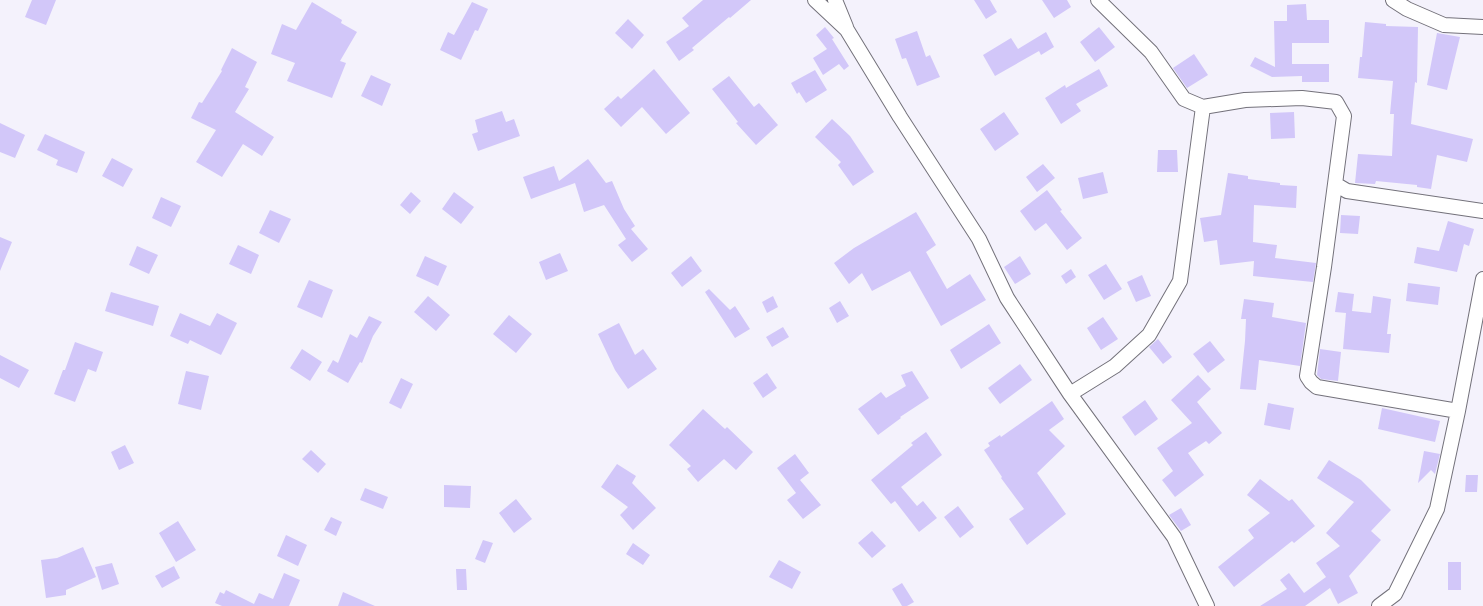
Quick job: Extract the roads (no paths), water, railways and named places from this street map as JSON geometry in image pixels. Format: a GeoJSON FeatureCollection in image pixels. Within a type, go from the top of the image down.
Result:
{"type":"FeatureCollection","features":[{"type":"Feature","properties":{"kind":"street"},"geometry":{"type":"LineString","coordinates":[[815,0],[847,30]]}},
{"type":"Feature","properties":{"kind":"street"},"geometry":{"type":"LineString","coordinates":[[835,0],[847,30],[900,117],[979,239],[1007,298],[1070,394],[1174,537],[1207,606]]}},
{"type":"Feature","properties":{"kind":"street"},"geometry":{"type":"LineString","coordinates":[[1098,0],[1151,52],[1184,99],[1203,107],[1245,100],[1302,98],[1336,102],[1344,116],[1307,376],[1317,387],[1458,411]]}},
{"type":"Feature","properties":{"kind":"street"},"geometry":{"type":"LineString","coordinates":[[1393,0],[1407,9],[1444,25],[1483,27]]}},
{"type":"Feature","properties":{"kind":"street"},"geometry":{"type":"LineString","coordinates":[[1070,394],[1115,366],[1149,335],[1180,281],[1203,107]]}},
{"type":"Feature","properties":{"kind":"street"},"geometry":{"type":"LineString","coordinates":[[1335,184],[1347,191],[1483,211]]}},
{"type":"Feature","properties":{"kind":"street"},"geometry":{"type":"LineString","coordinates":[[1379,606],[1395,594],[1437,509],[1483,279]]}}]}
